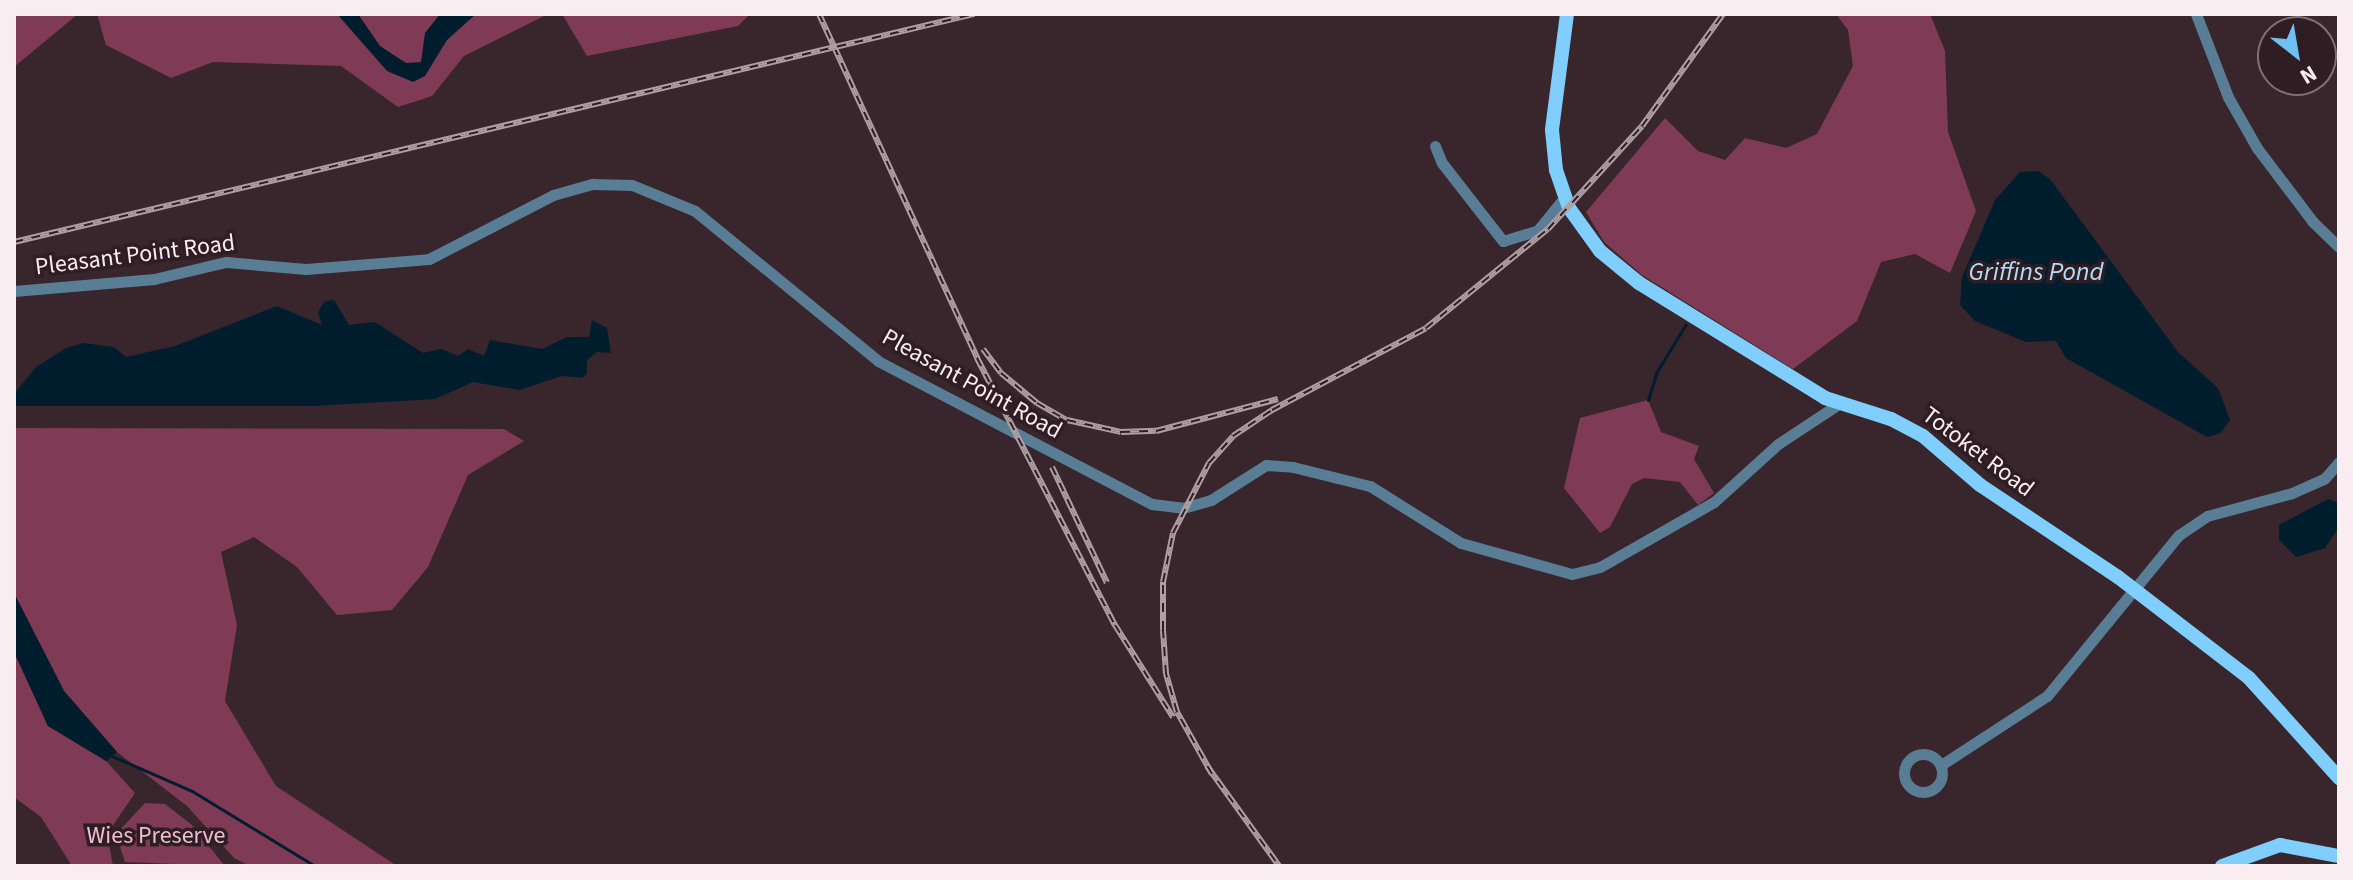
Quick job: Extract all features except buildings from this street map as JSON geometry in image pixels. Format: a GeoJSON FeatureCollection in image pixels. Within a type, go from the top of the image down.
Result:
{"type":"FeatureCollection","features":[{"type":"Feature","properties":{"kind":"main road","name":"Totoket Road"},"geometry":{"type":"LineString","coordinates":[[1567,14],[1552,130],[1564,198],[1585,234],[1620,269],[1837,405],[1913,429],[1980,485],[2132,587],[2261,688],[2339,778]]}},
{"type":"Feature","properties":{"kind":"main road"},"geometry":{"type":"LineString","coordinates":[[2222,866],[2280,845],[2339,856]]}},
{"type":"Feature","properties":{"kind":"street"},"geometry":{"type":"LineString","coordinates":[[2196,14],[2228,97],[2257,148],[2339,247]]}},
{"type":"Feature","properties":{"kind":"street"},"geometry":{"type":"LineString","coordinates":[[1435,146],[1442,163],[1503,241],[1538,230],[1564,198]]}},
{"type":"Feature","properties":{"kind":"street","name":"Pleasant Point Road"},"geometry":{"type":"LineString","coordinates":[[14,291],[154,279],[226,262],[306,269],[429,259],[553,195],[592,184],[632,185],[695,211],[878,361],[1152,504],[1183,508],[1211,500],[1266,465],[1293,467],[1370,486],[1461,543],[1572,574],[1600,567],[1714,502],[1778,444],[1837,405]]}},
{"type":"Feature","properties":{"kind":"street"},"geometry":{"type":"LineString","coordinates":[[1941,765],[2030,711],[2172,541],[2207,516],[2292,493],[2325,478],[2339,462]]}},
{"type":"Feature","properties":{"kind":"green space"},"geometry":{"type":"Polygon","coordinates":[[[14,14],[78,14],[14,67],[14,14]]]}},
{"type":"Feature","properties":{"kind":"green space"},"geometry":{"type":"Polygon","coordinates":[[[97,14],[548,14],[464,56],[432,96],[398,107],[341,66],[213,62],[171,78],[106,45],[97,14]]]}},
{"type":"Feature","properties":{"kind":"green space"},"geometry":{"type":"Polygon","coordinates":[[[562,14],[750,14],[738,26],[587,56],[562,14]]]}},
{"type":"Feature","properties":{"kind":"green space"},"geometry":{"type":"Polygon","coordinates":[[[1836,14],[1930,14],[1945,51],[1948,132],[1976,211],[1950,273],[1915,254],[1881,262],[1857,321],[1793,369],[1642,275],[1604,242],[1586,212],[1665,118],[1698,151],[1725,160],[1745,138],[1786,148],[1817,134],[1853,66],[1848,30],[1836,14]]]}},
{"type":"Feature","properties":{"kind":"green space"},"geometry":{"type":"Polygon","coordinates":[[[1648,400],[1661,432],[1699,446],[1694,459],[1714,493],[1698,505],[1680,482],[1644,478],[1632,484],[1610,527],[1600,533],[1564,488],[1580,418],[1648,400]]]}},
{"type":"Feature","properties":{"kind":"green space"},"geometry":{"type":"Polygon","coordinates":[[[14,428],[504,429],[524,441],[468,475],[428,567],[392,610],[337,615],[297,567],[254,537],[221,552],[237,625],[225,701],[276,786],[397,866],[250,866],[234,858],[187,806],[117,752],[64,691],[14,593],[14,428]]]}},
{"type":"Feature","properties":{"kind":"green space"},"geometry":{"type":"Polygon","coordinates":[[[14,652],[48,726],[106,761],[135,793],[107,834],[113,866],[72,866],[41,817],[14,797],[14,652]]]}},
{"type":"Feature","properties":{"kind":"green space","name":"Wies Preserve"},"geometry":{"type":"Polygon","coordinates":[[[145,803],[165,804],[192,825],[225,866],[125,862],[116,834],[145,803]]]}},
{"type":"Feature","properties":{"kind":"water"},"geometry":{"type":"Polygon","coordinates":[[[337,14],[358,14],[380,46],[406,63],[421,62],[425,33],[440,14],[476,14],[447,40],[425,76],[413,82],[387,71],[337,14]]]}},
{"type":"Feature","properties":{"kind":"water","name":"Griffins Pond"},"geometry":{"type":"Polygon","coordinates":[[[2038,171],[2050,179],[2178,352],[2218,388],[2230,420],[2221,433],[2207,437],[2066,358],[2056,341],[2026,342],[1975,321],[1960,305],[1962,277],[1995,200],[2020,172],[2038,171]]]}},
{"type":"Feature","properties":{"kind":"water"},"geometry":{"type":"Polygon","coordinates":[[[334,300],[349,325],[375,322],[423,353],[441,349],[458,356],[468,349],[484,356],[490,340],[542,349],[567,337],[589,337],[592,320],[607,328],[611,353],[597,352],[587,360],[587,374],[582,378],[562,376],[519,390],[473,382],[435,399],[315,406],[14,406],[14,394],[36,367],[66,348],[83,343],[114,347],[126,357],[175,346],[277,306],[322,325],[318,312],[325,301],[334,300]]]}},
{"type":"Feature","properties":{"kind":"water"},"geometry":{"type":"Polygon","coordinates":[[[2328,499],[2339,503],[2339,527],[2325,548],[2296,557],[2279,540],[2279,525],[2328,499]]]}},
{"type":"Feature","properties":{"kind":"water"},"geometry":{"type":"Polygon","coordinates":[[[14,593],[64,691],[117,752],[106,761],[48,726],[14,652],[14,593]]]}},
{"type":"Feature","properties":{"kind":"waterway"},"geometry":{"type":"LineString","coordinates":[[1648,400],[1656,373],[1686,324]]}},
{"type":"Feature","properties":{"kind":"waterway"},"geometry":{"type":"LineString","coordinates":[[112,756],[192,791],[315,866]]}},
{"type":"Feature","properties":{"kind":"railway"},"geometry":{"type":"LineString","coordinates":[[819,14],[977,358],[1115,625],[1173,717]]}},
{"type":"Feature","properties":{"kind":"railway"},"geometry":{"type":"LineString","coordinates":[[14,242],[974,14]]}},
{"type":"Feature","properties":{"kind":"railway"},"geometry":{"type":"LineString","coordinates":[[1212,774],[1177,712],[1166,674],[1163,630],[1163,582],[1173,533],[1209,463],[1233,436],[1272,410],[1426,328],[1548,229],[1642,126],[1723,14]]}},
{"type":"Feature","properties":{"kind":"railway"},"geometry":{"type":"LineString","coordinates":[[983,349],[1001,373],[1037,403],[1067,420],[1121,432],[1156,431],[1278,399]]}},
{"type":"Feature","properties":{"kind":"railway"},"geometry":{"type":"LineString","coordinates":[[1052,467],[1107,583]]}},
{"type":"Feature","properties":{"kind":"railway"},"geometry":{"type":"LineString","coordinates":[[1207,766],[1279,866]]}}]}
